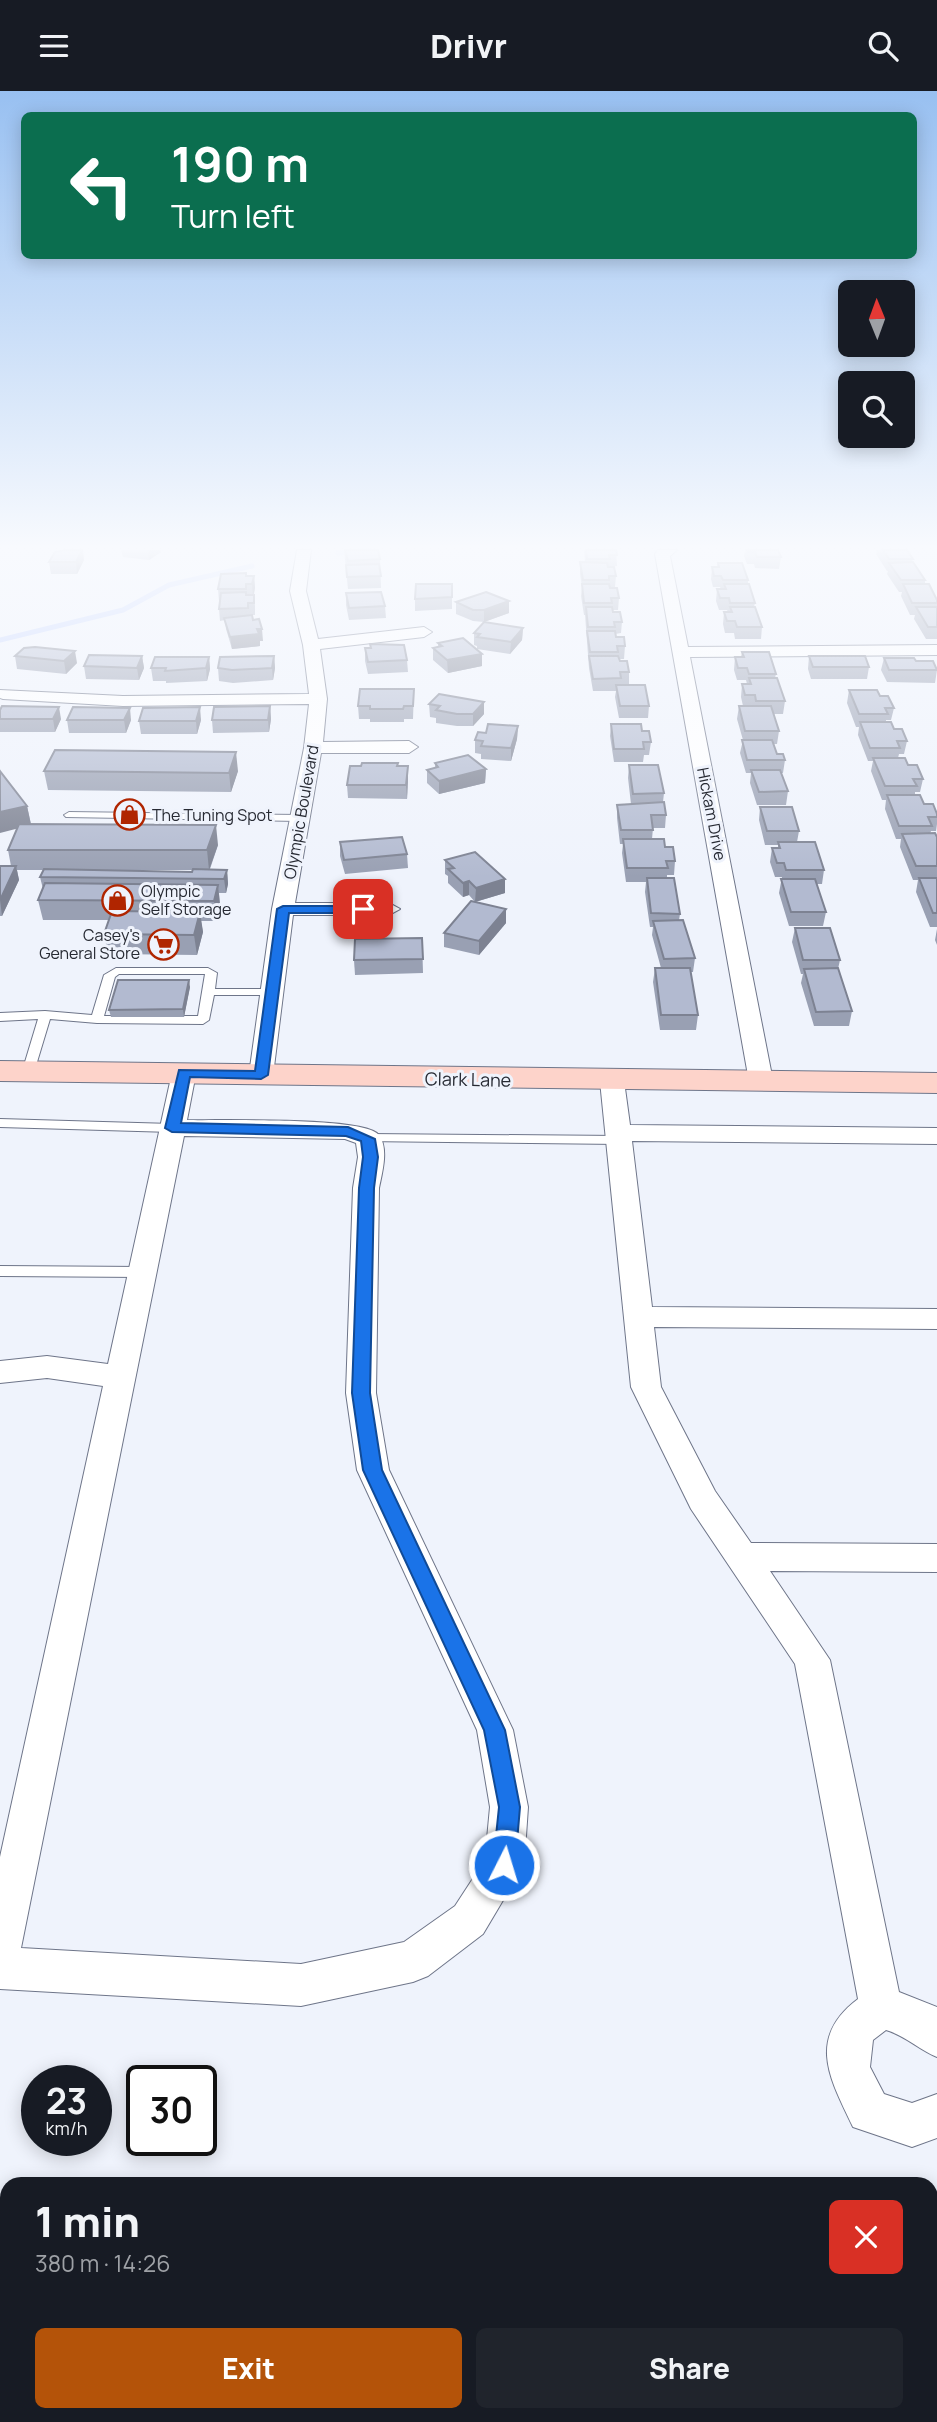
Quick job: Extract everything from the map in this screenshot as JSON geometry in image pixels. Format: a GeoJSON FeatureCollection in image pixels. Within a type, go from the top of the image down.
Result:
{"type":"FeatureCollection","features":[{"type":"Feature","properties":{"kind":"main road","name":"Clark Lane"},"geometry":{"type":"LineString","coordinates":[[14,1072],[937,1083]]}},
{"type":"Feature","properties":{"kind":"street","name":"Olympic Boulevard"},"geometry":{"type":"LineString","coordinates":[[261,1075],[283,909],[313,748],[318,699],[313,659]]}},
{"type":"Feature","properties":{"kind":"street","name":"Hickam Drive"},"geometry":{"type":"LineString","coordinates":[[683,659],[761,1081]]}},
{"type":"Feature","properties":{"kind":"street"},"geometry":{"type":"LineString","coordinates":[[3,694],[123,701],[318,699]]}},
{"type":"Feature","properties":{"kind":"street"},"geometry":{"type":"LineString","coordinates":[[313,748],[409,747]]}},
{"type":"Feature","properties":{"kind":"street"},"geometry":{"type":"LineString","coordinates":[[283,909],[390,909]]}},
{"type":"Feature","properties":{"kind":"street"},"geometry":{"type":"LineString","coordinates":[[0,1951],[184,1073]]}},
{"type":"Feature","properties":{"kind":"street"},"geometry":{"type":"LineString","coordinates":[[612,1081],[636,1317],[646,1387],[703,1500],[812,1660],[881,2008]]}},
{"type":"Feature","properties":{"kind":"street"},"geometry":{"type":"LineString","coordinates":[[0,1968],[301,1985],[413,1962],[469,1920],[504,1865],[509,1807],[495,1730],[373,1470],[361,1393],[366,1188],[371,1157],[368,1139],[348,1131],[172,1128]]}},
{"type":"Feature","properties":{"kind":"street"},"geometry":{"type":"LineString","coordinates":[[619,1137],[937,1136]]}},
{"type":"Feature","properties":{"kind":"street"},"geometry":{"type":"LineString","coordinates":[[636,1317],[937,1319]]}},
{"type":"Feature","properties":{"kind":"street"},"geometry":{"type":"LineString","coordinates":[[0,1372],[47,1367],[120,1377]]}},
{"type":"Feature","properties":{"kind":"street"},"geometry":{"type":"LineString","coordinates":[[743,1557],[937,1558]]}},
{"type":"Feature","properties":{"kind":"street"},"geometry":{"type":"LineString","coordinates":[[881,2008],[917,2018],[937,2036]]}},
{"type":"Feature","properties":{"kind":"street"},"geometry":{"type":"LineString","coordinates":[[881,2008],[853,2029],[848,2069],[863,2101],[869,2111],[912,2125],[937,2116]]}},
{"type":"Feature","properties":{"kind":"lane"},"geometry":{"type":"LineString","coordinates":[[69,815],[300,818]]}},
{"type":"Feature","properties":{"kind":"lane"},"geometry":{"type":"LineString","coordinates":[[0,1017],[45,1015],[97,1019],[203,1020],[211,973],[117,971],[110,975],[97,1019]]}},
{"type":"Feature","properties":{"kind":"lane"},"geometry":{"type":"LineString","coordinates":[[209,992],[273,992]]}},
{"type":"Feature","properties":{"kind":"lane"},"geometry":{"type":"LineString","coordinates":[[14,1072],[45,1015]]}},
{"type":"Feature","properties":{"kind":"lane"},"geometry":{"type":"LineString","coordinates":[[0,1123],[172,1128]]}},
{"type":"Feature","properties":{"kind":"lane"},"geometry":{"type":"LineString","coordinates":[[368,1139],[619,1137]]}},
{"type":"Feature","properties":{"kind":"lane"},"geometry":{"type":"LineString","coordinates":[[0,1271],[142,1272]]}},
{"type":"Feature","properties":{"kind":"building"},"geometry":{"type":"Polygon","coordinates":[[[87,659],[141,659],[137,668],[84,666],[87,659]]]}},
{"type":"Feature","properties":{"kind":"building"},"geometry":{"type":"Polygon","coordinates":[[[154,659],[209,659],[206,668],[165,671],[166,668],[151,668],[154,659]]]}},
{"type":"Feature","properties":{"kind":"building"},"geometry":{"type":"Polygon","coordinates":[[[220,659],[274,659],[272,668],[218,668],[220,659]]]}},
{"type":"Feature","properties":{"kind":"building"},"geometry":{"type":"Polygon","coordinates":[[[367,659],[407,660],[368,662],[367,659]]]}},
{"type":"Feature","properties":{"kind":"building"},"geometry":{"type":"Polygon","coordinates":[[[589,659],[627,661],[629,672],[620,672],[621,678],[593,679],[589,659]]]}},
{"type":"Feature","properties":{"kind":"building"},"geometry":{"type":"Polygon","coordinates":[[[735,659],[771,659],[776,674],[749,674],[747,668],[738,668],[735,659]]]}},
{"type":"Feature","properties":{"kind":"building"},"geometry":{"type":"Polygon","coordinates":[[[810,659],[866,659],[869,667],[813,667],[810,659]]]}},
{"type":"Feature","properties":{"kind":"building"},"geometry":{"type":"Polygon","coordinates":[[[884,659],[933,661],[937,670],[889,670],[884,659]]]}},
{"type":"Feature","properties":{"kind":"building"},"geometry":{"type":"Polygon","coordinates":[[[749,678],[777,678],[785,701],[756,701],[755,695],[745,695],[742,684],[751,684],[749,678]]]}},
{"type":"Feature","properties":{"kind":"building"},"geometry":{"type":"Polygon","coordinates":[[[616,685],[645,685],[649,706],[620,706],[616,685]]]}},
{"type":"Feature","properties":{"kind":"building"},"geometry":{"type":"Polygon","coordinates":[[[360,689],[414,689],[413,706],[404,706],[403,709],[370,709],[370,706],[358,706],[360,689]]]}},
{"type":"Feature","properties":{"kind":"building"},"geometry":{"type":"Polygon","coordinates":[[[849,690],[877,690],[880,696],[888,696],[894,708],[885,708],[888,714],[859,714],[849,690]]]}},
{"type":"Feature","properties":{"kind":"building"},"geometry":{"type":"Polygon","coordinates":[[[439,694],[484,702],[473,714],[457,714],[436,710],[440,706],[429,704],[439,694]]]}},
{"type":"Feature","properties":{"kind":"building"},"geometry":{"type":"Polygon","coordinates":[[[2,706],[59,707],[53,719],[0,719],[2,706]]]}},
{"type":"Feature","properties":{"kind":"building"},"geometry":{"type":"Polygon","coordinates":[[[270,706],[268,720],[212,720],[214,707],[270,706]]]}},
{"type":"Feature","properties":{"kind":"building"},"geometry":{"type":"Polygon","coordinates":[[[739,706],[771,706],[779,731],[745,731],[739,706]]]}},
{"type":"Feature","properties":{"kind":"building"},"geometry":{"type":"Polygon","coordinates":[[[73,707],[130,708],[124,720],[67,720],[73,707]]]}},
{"type":"Feature","properties":{"kind":"building"},"geometry":{"type":"Polygon","coordinates":[[[200,707],[196,721],[139,721],[143,708],[200,707]]]}},
{"type":"Feature","properties":{"kind":"building"},"geometry":{"type":"Polygon","coordinates":[[[860,722],[891,722],[894,729],[902,729],[907,741],[897,741],[900,748],[870,748],[860,722]]]}},
{"type":"Feature","properties":{"kind":"building"},"geometry":{"type":"Polygon","coordinates":[[[488,724],[518,726],[511,748],[481,746],[483,741],[475,740],[478,732],[486,733],[488,724]]]}},
{"type":"Feature","properties":{"kind":"building"},"geometry":{"type":"Polygon","coordinates":[[[611,724],[641,724],[642,731],[649,731],[651,742],[643,742],[644,749],[614,749],[611,724]]]}},
{"type":"Feature","properties":{"kind":"building"},"geometry":{"type":"Polygon","coordinates":[[[742,740],[772,740],[777,754],[783,754],[785,760],[747,760],[742,740]]]}},
{"type":"Feature","properties":{"kind":"building"},"geometry":{"type":"Polygon","coordinates":[[[55,750],[236,752],[229,773],[44,771],[55,750]]]}},
{"type":"Feature","properties":{"kind":"building"},"geometry":{"type":"Polygon","coordinates":[[[468,755],[486,769],[439,781],[427,770],[438,767],[435,763],[468,755]]]}},
{"type":"Feature","properties":{"kind":"building"},"geometry":{"type":"Polygon","coordinates":[[[873,758],[905,758],[908,765],[917,765],[923,779],[913,779],[917,786],[885,786],[873,758]]]}},
{"type":"Feature","properties":{"kind":"building"},"geometry":{"type":"Polygon","coordinates":[[[362,763],[398,763],[397,766],[408,766],[406,785],[347,785],[350,766],[361,766],[362,763]]]}},
{"type":"Feature","properties":{"kind":"building"},"geometry":{"type":"Polygon","coordinates":[[[629,765],[658,765],[664,793],[633,794],[629,765]]]}},
{"type":"Feature","properties":{"kind":"building"},"geometry":{"type":"Polygon","coordinates":[[[751,770],[780,770],[788,791],[759,792],[751,770]]]}},
{"type":"Feature","properties":{"kind":"building"},"geometry":{"type":"Polygon","coordinates":[[[0,771],[27,806],[0,812],[0,771]]]}},
{"type":"Feature","properties":{"kind":"building"},"geometry":{"type":"Polygon","coordinates":[[[887,795],[920,795],[924,804],[933,804],[937,814],[937,817],[928,817],[932,826],[899,826],[887,795]]]}},
{"type":"Feature","properties":{"kind":"building"},"geometry":{"type":"Polygon","coordinates":[[[664,802],[666,815],[651,815],[653,830],[621,830],[617,805],[664,802]]]}},
{"type":"Feature","properties":{"kind":"building"},"geometry":{"type":"Polygon","coordinates":[[[760,807],[792,807],[799,831],[767,831],[760,807]]]}},
{"type":"Feature","properties":{"kind":"building"},"geometry":{"type":"Polygon","coordinates":[[[19,824],[216,825],[207,850],[8,850],[19,824]]]}},
{"type":"Feature","properties":{"kind":"building"},"geometry":{"type":"Polygon","coordinates":[[[935,833],[937,866],[916,866],[902,834],[935,833]]]}},
{"type":"Feature","properties":{"kind":"building"},"geometry":{"type":"Polygon","coordinates":[[[402,837],[407,854],[344,860],[340,842],[402,837]]]}},
{"type":"Feature","properties":{"kind":"building"},"geometry":{"type":"Polygon","coordinates":[[[623,839],[664,839],[665,847],[673,847],[675,861],[666,861],[668,868],[627,868],[623,839]]]}},
{"type":"Feature","properties":{"kind":"building"},"geometry":{"type":"Polygon","coordinates":[[[778,842],[815,842],[824,870],[786,870],[784,863],[777,863],[772,848],[780,848],[778,842]]]}},
{"type":"Feature","properties":{"kind":"building"},"geometry":{"type":"Polygon","coordinates":[[[475,852],[505,879],[476,888],[469,881],[463,883],[448,869],[454,868],[445,860],[475,852]]]}},
{"type":"Feature","properties":{"kind":"building"},"geometry":{"type":"Polygon","coordinates":[[[0,866],[16,866],[0,900],[0,866]]]}},
{"type":"Feature","properties":{"kind":"building"},"geometry":{"type":"Polygon","coordinates":[[[44,869],[192,872],[193,869],[227,870],[224,879],[40,877],[44,869]]]}},
{"type":"Feature","properties":{"kind":"building"},"geometry":{"type":"Polygon","coordinates":[[[647,878],[674,878],[680,914],[651,913],[647,878]]]}},
{"type":"Feature","properties":{"kind":"building"},"geometry":{"type":"Polygon","coordinates":[[[919,878],[937,878],[937,913],[933,913],[919,878]]]}},
{"type":"Feature","properties":{"kind":"building"},"geometry":{"type":"Polygon","coordinates":[[[781,879],[815,879],[826,912],[791,912],[781,879]]]}},
{"type":"Feature","properties":{"kind":"building"},"geometry":{"type":"Polygon","coordinates":[[[45,883],[218,885],[214,901],[38,900],[45,883]]]}},
{"type":"Feature","properties":{"kind":"building"},"geometry":{"type":"Polygon","coordinates":[[[471,901],[506,909],[479,941],[444,933],[471,901]]]}},
{"type":"Feature","properties":{"kind":"building"},"geometry":{"type":"Polygon","coordinates":[[[112,911],[200,912],[194,935],[104,934],[112,911]]]}},
{"type":"Feature","properties":{"kind":"building"},"geometry":{"type":"Polygon","coordinates":[[[683,920],[695,958],[664,959],[653,921],[683,920]]]}},
{"type":"Feature","properties":{"kind":"building"},"geometry":{"type":"Polygon","coordinates":[[[795,928],[830,928],[840,960],[803,960],[795,928]]]}},
{"type":"Feature","properties":{"kind":"building"},"geometry":{"type":"Polygon","coordinates":[[[422,938],[423,959],[354,960],[355,939],[422,938]]]}},
{"type":"Feature","properties":{"kind":"building"},"geometry":{"type":"Polygon","coordinates":[[[655,968],[690,968],[698,1015],[661,1015],[655,968]]]}},
{"type":"Feature","properties":{"kind":"building"},"geometry":{"type":"Polygon","coordinates":[[[838,968],[852,1011],[816,1012],[804,969],[838,968]]]}},
{"type":"Feature","properties":{"kind":"building"},"geometry":{"type":"Polygon","coordinates":[[[118,980],[189,980],[183,1009],[109,1010],[118,980]]]}},
{"type":"Feature","properties":{"kind":"place","name":"The Tuning Spot"},"geometry":{"type":"Point","coordinates":[129,815]}},
{"type":"Feature","properties":{"kind":"place","name":"Olympic Self Storage"},"geometry":{"type":"Point","coordinates":[118,900]}},
{"type":"Feature","properties":{"kind":"place","name":"Casey's General Store"},"geometry":{"type":"Point","coordinates":[163,944]}},
{"type":"Feature","properties":{"kind":"route"},"geometry":{"type":"LineString","coordinates":[[363,909],[283,909],[261,1075],[184,1073],[172,1128],[348,1131],[368,1139],[371,1157],[366,1188],[361,1393],[373,1470],[495,1730],[509,1807],[504,1865]]}}]}
